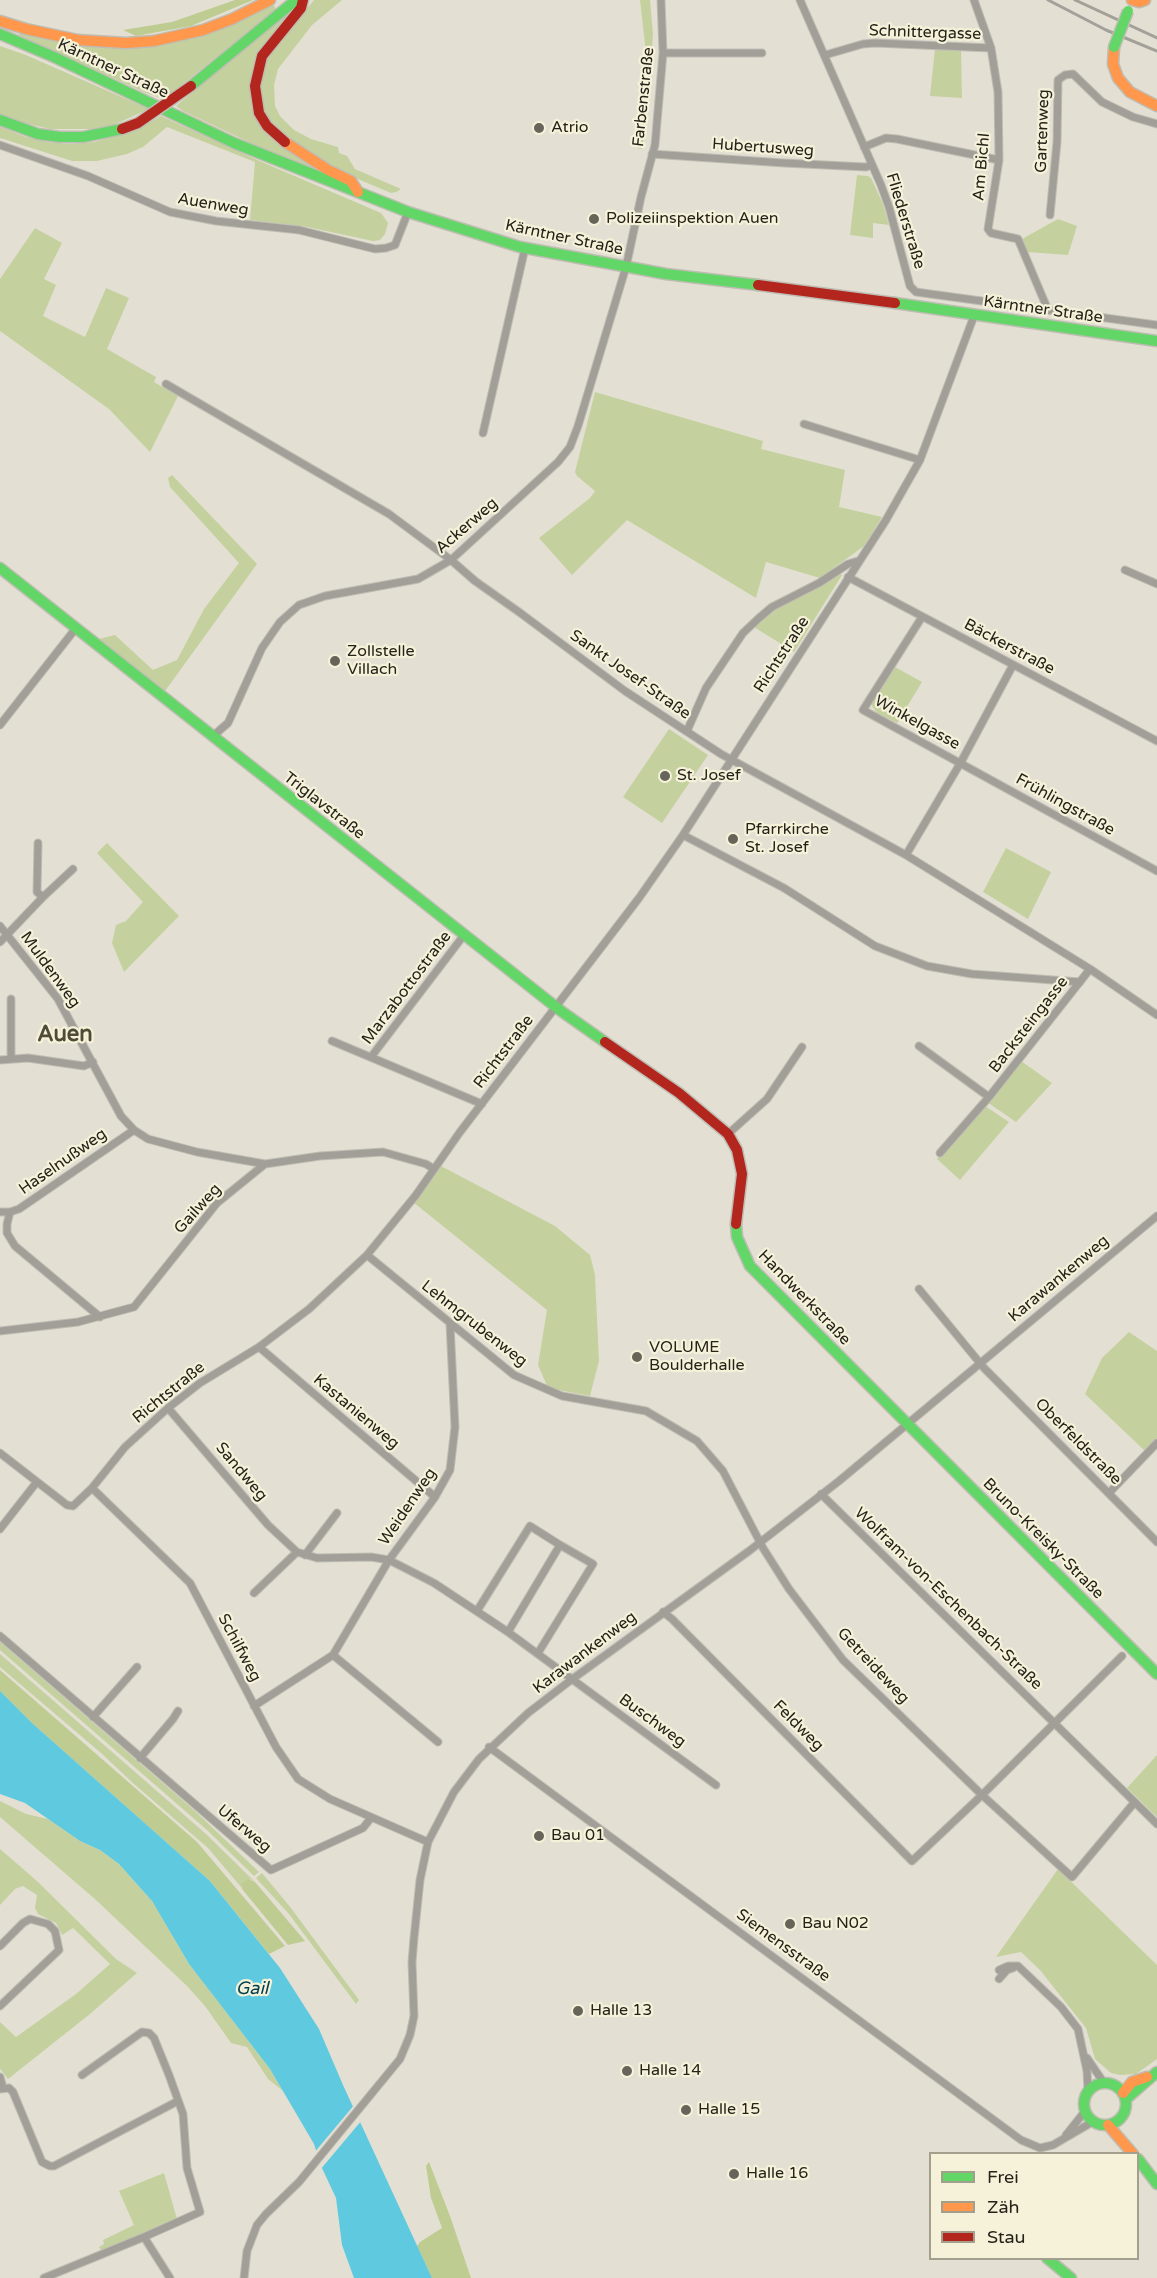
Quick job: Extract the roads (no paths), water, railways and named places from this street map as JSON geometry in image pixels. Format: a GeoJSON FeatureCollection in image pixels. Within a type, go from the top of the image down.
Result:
{"type":"FeatureCollection","features":[{"type":"Feature","properties":{"kind":"main road"},"geometry":{"type":"LineString","coordinates":[[0,21],[78,40],[126,43],[154,41],[203,30],[232,19],[270,0]]}},
{"type":"Feature","properties":{"kind":"main road"},"geometry":{"type":"LineString","coordinates":[[0,120],[38,134],[60,137],[83,137],[122,129],[138,123],[191,86],[296,0]]}},
{"type":"Feature","properties":{"kind":"main road"},"geometry":{"type":"LineString","coordinates":[[303,0],[301,8],[271,42],[256,71],[255,86],[259,113],[276,136],[328,170],[351,181],[358,193]]}},
{"type":"Feature","properties":{"kind":"main road"},"geometry":{"type":"LineString","coordinates":[[1145,0],[1131,4],[1114,47],[1113,64],[1118,78],[1130,92],[1157,106]]}},
{"type":"Feature","properties":{"kind":"main road","name":"Kärntner Straße"},"geometry":{"type":"LineString","coordinates":[[0,34],[234,142],[358,193],[408,212],[525,248],[711,281],[891,302],[1154,341]]}},
{"type":"Feature","properties":{"kind":"main road"},"geometry":{"type":"LineString","coordinates":[[0,42],[40,59],[54,57]]}},
{"type":"Feature","properties":{"kind":"main road","name":"Triglavstraße"},"geometry":{"type":"LineString","coordinates":[[0,568],[555,1006]]}},
{"type":"Feature","properties":{"kind":"main road","name":"Handwerkstraße"},"geometry":{"type":"LineString","coordinates":[[555,1006],[679,1093],[728,1134],[737,1150],[742,1174],[736,1217],[737,1237],[750,1266],[908,1423]]}},
{"type":"Feature","properties":{"kind":"main road","name":"Bruno-Kreisky-Straße"},"geometry":{"type":"LineString","coordinates":[[908,1423],[1157,1674]]}},
{"type":"Feature","properties":{"kind":"main road"},"geometry":{"type":"LineString","coordinates":[[1124,2096],[1132,2082],[1154,2074]]}},
{"type":"Feature","properties":{"kind":"main road"},"geometry":{"type":"LineString","coordinates":[[1104,2083],[1118,2088],[1124,2096],[1125,2112],[1113,2123],[1094,2121],[1086,2110],[1088,2091],[1104,2083]]}},
{"type":"Feature","properties":{"kind":"main road"},"geometry":{"type":"LineString","coordinates":[[1113,2123],[1131,2150]]}},
{"type":"Feature","properties":{"kind":"main road"},"geometry":{"type":"LineString","coordinates":[[1139,2162],[1157,2184]]}},
{"type":"Feature","properties":{"kind":"main road"},"geometry":{"type":"LineString","coordinates":[[1048,2260],[1071,2278]]}},
{"type":"Feature","properties":{"kind":"street","name":"Farbenstraße"},"geometry":{"type":"LineString","coordinates":[[626,267],[655,145],[663,53],[661,0]]}},
{"type":"Feature","properties":{"kind":"street","name":"Fliederstraße"},"geometry":{"type":"LineString","coordinates":[[800,0],[889,207],[910,286],[916,292],[1157,326]]}},
{"type":"Feature","properties":{"kind":"street","name":"Am Bichl"},"geometry":{"type":"LineString","coordinates":[[974,0],[991,48],[998,92],[999,160],[988,229],[991,233],[1018,239],[1048,310]]}},
{"type":"Feature","properties":{"kind":"street","name":"Schnittergasse"},"geometry":{"type":"LineString","coordinates":[[825,55],[863,44],[875,43],[991,48]]}},
{"type":"Feature","properties":{"kind":"street"},"geometry":{"type":"LineString","coordinates":[[663,53],[762,53]]}},
{"type":"Feature","properties":{"kind":"street","name":"Gartenweg"},"geometry":{"type":"LineString","coordinates":[[1050,215],[1057,142],[1058,80],[1065,75],[1073,74],[1102,102],[1133,117],[1157,124]]}},
{"type":"Feature","properties":{"kind":"street"},"geometry":{"type":"LineString","coordinates":[[864,147],[885,138],[897,139],[999,160]]}},
{"type":"Feature","properties":{"kind":"street","name":"Auenweg"},"geometry":{"type":"LineString","coordinates":[[0,145],[88,176],[170,212],[195,218],[299,230],[375,249],[394,245],[408,212]]}},
{"type":"Feature","properties":{"kind":"street","name":"Hubertusweg"},"geometry":{"type":"LineString","coordinates":[[652,154],[784,163],[866,167],[872,165]]}},
{"type":"Feature","properties":{"kind":"street"},"geometry":{"type":"LineString","coordinates":[[483,433],[525,248]]}},
{"type":"Feature","properties":{"kind":"street","name":"Ackerweg"},"geometry":{"type":"LineString","coordinates":[[213,736],[228,723],[262,648],[280,622],[299,604],[325,596],[418,579],[451,560],[558,462],[570,447],[578,426],[626,267]]}},
{"type":"Feature","properties":{"kind":"street","name":"Richtstraße"},"geometry":{"type":"LineString","coordinates":[[92,1488],[125,1447],[168,1408],[200,1383],[259,1347],[309,1309],[367,1255],[397,1220],[555,1006],[639,898],[683,835],[894,506],[920,460],[974,316]]}},
{"type":"Feature","properties":{"kind":"street"},"geometry":{"type":"LineString","coordinates":[[1154,341],[1157,326]]}},
{"type":"Feature","properties":{"kind":"street","name":"Sankt Josef-Straße"},"geometry":{"type":"LineString","coordinates":[[166,384],[390,514],[451,560],[475,582],[625,691],[730,760],[906,855],[1090,969],[1157,1015]]}},
{"type":"Feature","properties":{"kind":"street"},"geometry":{"type":"LineString","coordinates":[[804,424],[920,460]]}},
{"type":"Feature","properties":{"kind":"street","name":"Richtstraße"},"geometry":{"type":"LineString","coordinates":[[687,731],[706,688],[744,633],[759,618],[772,607],[819,583],[848,564],[858,561]]}},
{"type":"Feature","properties":{"kind":"street"},"geometry":{"type":"LineString","coordinates":[[1125,570],[1157,584]]}},
{"type":"Feature","properties":{"kind":"street","name":"Bäckerstraße"},"geometry":{"type":"LineString","coordinates":[[848,577],[1157,741]]}},
{"type":"Feature","properties":{"kind":"street","name":"Winkelgasse"},"geometry":{"type":"LineString","coordinates":[[922,617],[862,709],[961,762]]}},
{"type":"Feature","properties":{"kind":"street"},"geometry":{"type":"LineString","coordinates":[[0,725],[76,628]]}},
{"type":"Feature","properties":{"kind":"street"},"geometry":{"type":"LineString","coordinates":[[906,855],[961,762],[1013,665]]}},
{"type":"Feature","properties":{"kind":"street","name":"Frühlingstraße"},"geometry":{"type":"LineString","coordinates":[[961,762],[1157,871]]}},
{"type":"Feature","properties":{"kind":"street"},"geometry":{"type":"LineString","coordinates":[[683,835],[784,888],[875,946],[927,966],[972,974],[1080,982]]}},
{"type":"Feature","properties":{"kind":"street"},"geometry":{"type":"LineString","coordinates":[[39,843],[38,892],[43,897]]}},
{"type":"Feature","properties":{"kind":"street"},"geometry":{"type":"LineString","coordinates":[[0,942],[73,869]]}},
{"type":"Feature","properties":{"kind":"street","name":"Muldenweg"},"geometry":{"type":"LineString","coordinates":[[0,926],[58,999],[121,1116],[134,1130],[148,1139],[197,1152],[265,1164]]}},
{"type":"Feature","properties":{"kind":"street","name":"Marzabottostraße"},"geometry":{"type":"LineString","coordinates":[[371,1058],[464,935]]}},
{"type":"Feature","properties":{"kind":"street","name":"Backsteingasse"},"geometry":{"type":"LineString","coordinates":[[940,1153],[989,1097],[1090,969]]}},
{"type":"Feature","properties":{"kind":"street"},"geometry":{"type":"LineString","coordinates":[[11,999],[11,1058]]}},
{"type":"Feature","properties":{"kind":"street","name":"Marzabottostraße"},"geometry":{"type":"LineString","coordinates":[[332,1041],[482,1104]]}},
{"type":"Feature","properties":{"kind":"street","name":"Backsteingasse"},"geometry":{"type":"LineString","coordinates":[[919,1046],[989,1097]]}},
{"type":"Feature","properties":{"kind":"street"},"geometry":{"type":"LineString","coordinates":[[728,1134],[767,1099],[802,1047]]}},
{"type":"Feature","properties":{"kind":"street"},"geometry":{"type":"LineString","coordinates":[[0,1060],[45,1059],[84,1066],[93,1062]]}},
{"type":"Feature","properties":{"kind":"street","name":"Haselnußweg"},"geometry":{"type":"LineString","coordinates":[[100,1317],[15,1246],[7,1233],[10,1212],[19,1209],[134,1130]]}},
{"type":"Feature","properties":{"kind":"street"},"geometry":{"type":"LineString","coordinates":[[265,1164],[320,1156],[383,1152],[426,1164],[434,1169]]}},
{"type":"Feature","properties":{"kind":"street","name":"Gailweg"},"geometry":{"type":"LineString","coordinates":[[0,1331],[43,1327],[100,1317],[134,1306],[217,1203],[265,1164]]}},
{"type":"Feature","properties":{"kind":"street"},"geometry":{"type":"LineString","coordinates":[[0,1212],[10,1212]]}},
{"type":"Feature","properties":{"kind":"street","name":"Karawankenweg"},"geometry":{"type":"LineString","coordinates":[[244,2278],[247,2251],[257,2225],[299,2182],[387,2078],[400,2059],[414,2016],[413,1946],[420,1880],[428,1842],[454,1791],[489,1747],[571,1680],[822,1494],[1157,1216]]}},
{"type":"Feature","properties":{"kind":"street","name":"Lehmgrubenweg"},"geometry":{"type":"LineString","coordinates":[[367,1255],[514,1375],[562,1396],[646,1411],[697,1441],[723,1470],[759,1542]]}},
{"type":"Feature","properties":{"kind":"street"},"geometry":{"type":"LineString","coordinates":[[919,1289],[979,1363]]}},
{"type":"Feature","properties":{"kind":"street","name":"Weidenweg"},"geometry":{"type":"LineString","coordinates":[[254,1706],[333,1654],[389,1560],[435,1497],[450,1470],[455,1427],[450,1324]]}},
{"type":"Feature","properties":{"kind":"street","name":"Kastanienweg"},"geometry":{"type":"LineString","coordinates":[[259,1347],[435,1497]]}},
{"type":"Feature","properties":{"kind":"street","name":"Oberfeldstraße"},"geometry":{"type":"LineString","coordinates":[[979,1363],[1157,1542]]}},
{"type":"Feature","properties":{"kind":"street","name":"Sandweg"},"geometry":{"type":"LineString","coordinates":[[168,1408],[268,1525],[297,1552],[317,1558],[371,1557],[389,1560],[434,1583],[477,1611],[538,1653],[571,1680]]}},
{"type":"Feature","properties":{"kind":"street"},"geometry":{"type":"LineString","coordinates":[[1110,1493],[1157,1443]]}},
{"type":"Feature","properties":{"kind":"street"},"geometry":{"type":"LineString","coordinates":[[0,1453],[67,1505],[73,1506],[92,1488]]}},
{"type":"Feature","properties":{"kind":"street"},"geometry":{"type":"LineString","coordinates":[[0,1529],[36,1483]]}},
{"type":"Feature","properties":{"kind":"street","name":"Schilfweg"},"geometry":{"type":"LineString","coordinates":[[92,1488],[190,1583],[276,1747],[298,1779],[330,1799],[428,1842]]}},
{"type":"Feature","properties":{"kind":"street","name":"Wolfram-von-Eschenbach-Straße"},"geometry":{"type":"LineString","coordinates":[[822,1494],[1157,1824]]}},
{"type":"Feature","properties":{"kind":"street"},"geometry":{"type":"LineString","coordinates":[[305,1555],[337,1513]]}},
{"type":"Feature","properties":{"kind":"street"},"geometry":{"type":"LineString","coordinates":[[477,1611],[530,1526],[593,1564],[538,1653]]}},
{"type":"Feature","properties":{"kind":"street","name":"Getreideweg"},"geometry":{"type":"LineString","coordinates":[[759,1542],[789,1589],[843,1660],[982,1795],[1072,1877],[1134,1803]]}},
{"type":"Feature","properties":{"kind":"street"},"geometry":{"type":"LineString","coordinates":[[508,1632],[560,1545]]}},
{"type":"Feature","properties":{"kind":"street"},"geometry":{"type":"LineString","coordinates":[[254,1593],[297,1552]]}},
{"type":"Feature","properties":{"kind":"street","name":"Feldweg"},"geometry":{"type":"LineString","coordinates":[[663,1612],[912,1861],[982,1795]]}},
{"type":"Feature","properties":{"kind":"street","name":"Uferweg"},"geometry":{"type":"LineString","coordinates":[[0,1636],[272,1870],[363,1828],[371,1818]]}},
{"type":"Feature","properties":{"kind":"street"},"geometry":{"type":"LineString","coordinates":[[333,1654],[438,1742]]}},
{"type":"Feature","properties":{"kind":"street"},"geometry":{"type":"LineString","coordinates":[[982,1795],[1122,1656]]}},
{"type":"Feature","properties":{"kind":"street"},"geometry":{"type":"LineString","coordinates":[[93,1717],[137,1667]]}},
{"type":"Feature","properties":{"kind":"street","name":"Buschweg"},"geometry":{"type":"LineString","coordinates":[[571,1680],[716,1785]]}},
{"type":"Feature","properties":{"kind":"street"},"geometry":{"type":"LineString","coordinates":[[140,1758],[178,1711]]}},
{"type":"Feature","properties":{"kind":"street","name":"Siemensstraße"},"geometry":{"type":"LineString","coordinates":[[489,1747],[1021,2140],[1039,2151],[1094,2121]]}},
{"type":"Feature","properties":{"kind":"street"},"geometry":{"type":"LineString","coordinates":[[0,1946],[30,1919],[48,1924],[55,1931],[59,1950],[0,2006]]}},
{"type":"Feature","properties":{"kind":"street"},"geometry":{"type":"LineString","coordinates":[[999,1970],[1008,1966],[1018,1966],[1061,2007],[1078,2029],[1087,2071],[1088,2091]]}},
{"type":"Feature","properties":{"kind":"street"},"geometry":{"type":"LineString","coordinates":[[999,1979],[1007,1971],[1018,1966]]}},
{"type":"Feature","properties":{"kind":"street"},"geometry":{"type":"LineString","coordinates":[[44,2278],[200,2212],[187,2168],[185,2127],[153,2037],[149,2033],[142,2032],[82,2075]]}},
{"type":"Feature","properties":{"kind":"street"},"geometry":{"type":"LineString","coordinates":[[1083,2050],[1104,2083]]}},
{"type":"Feature","properties":{"kind":"street"},"geometry":{"type":"LineString","coordinates":[[0,2078],[2,2088],[13,2092],[42,2162],[50,2166],[178,2102]]}},
{"type":"Feature","properties":{"kind":"street","name":"Siemensstraße"},"geometry":{"type":"LineString","coordinates":[[1064,2138],[1086,2110]]}},
{"type":"Feature","properties":{"kind":"street"},"geometry":{"type":"LineString","coordinates":[[144,2237],[170,2278]]}},
{"type":"Feature","properties":{"kind":"water","name":"Gail"},"geometry":{"type":"Polygon","coordinates":[[[0,1691],[32,1723],[210,1881],[280,1968],[319,2029],[432,2278],[354,2278],[342,2245],[336,2198],[321,2166],[314,2144],[270,2069],[189,1964],[152,1901],[119,1864],[100,1850],[80,1841],[25,1803],[0,1794],[0,1691]]]}},
{"type":"Feature","properties":{"kind":"railway"},"geometry":{"type":"LineString","coordinates":[[1048,0],[1106,30],[1157,51]]}},
{"type":"Feature","properties":{"kind":"railway"},"geometry":{"type":"LineString","coordinates":[[1075,0],[1157,38]]}},
{"type":"Feature","properties":{"kind":"place","name":"Atrio"},"geometry":{"type":"Point","coordinates":[539,128]}},
{"type":"Feature","properties":{"kind":"place","name":"Polizeiinspektion Auen"},"geometry":{"type":"Point","coordinates":[594,219]}},
{"type":"Feature","properties":{"kind":"place","name":"Zollstelle Villach"},"geometry":{"type":"Point","coordinates":[335,661]}},
{"type":"Feature","properties":{"kind":"place","name":"St. Josef"},"geometry":{"type":"Point","coordinates":[665,776]}},
{"type":"Feature","properties":{"kind":"place","name":"Pfarrkirche St. Josef"},"geometry":{"type":"Point","coordinates":[733,839]}},
{"type":"Feature","properties":{"kind":"place","name":"VOLUME Boulderhalle"},"geometry":{"type":"Point","coordinates":[637,1357]}},
{"type":"Feature","properties":{"kind":"place","name":"Bau 01"},"geometry":{"type":"Point","coordinates":[539,1836]}},
{"type":"Feature","properties":{"kind":"place","name":"Bau N02"},"geometry":{"type":"Point","coordinates":[790,1924]}},
{"type":"Feature","properties":{"kind":"place","name":"Halle 13"},"geometry":{"type":"Point","coordinates":[578,2011]}},
{"type":"Feature","properties":{"kind":"place","name":"Halle 14"},"geometry":{"type":"Point","coordinates":[627,2071]}},
{"type":"Feature","properties":{"kind":"place","name":"Halle 15"},"geometry":{"type":"Point","coordinates":[686,2110]}},
{"type":"Feature","properties":{"kind":"place","name":"Halle 16"},"geometry":{"type":"Point","coordinates":[734,2174]}},
{"type":"Feature","properties":{"kind":"district","name":"Auen"},"geometry":{"type":"Point","coordinates":[65,1035]}}]}
